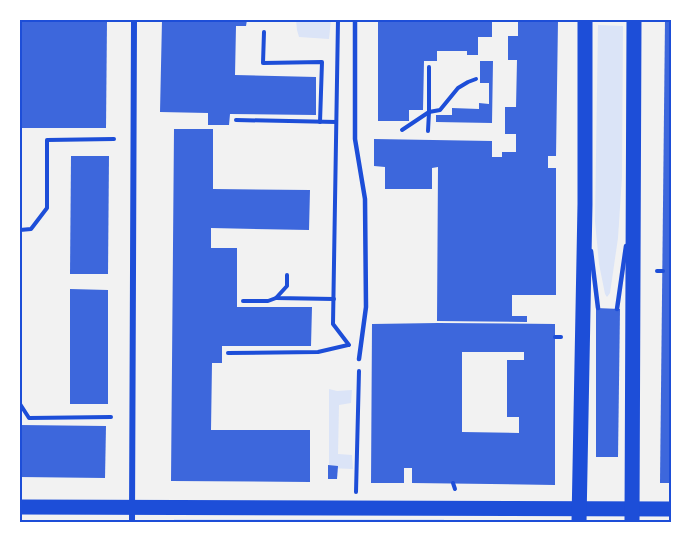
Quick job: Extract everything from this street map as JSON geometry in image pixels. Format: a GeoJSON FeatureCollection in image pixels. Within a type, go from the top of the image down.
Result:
{"type":"FeatureCollection","features":[{"type":"Feature","properties":{"kind":"main road"},"geometry":{"type":"LineString","coordinates":[[580,516],[585,204],[585,20]]}},
{"type":"Feature","properties":{"kind":"main road"},"geometry":{"type":"LineString","coordinates":[[632,516],[634,20]]}},
{"type":"Feature","properties":{"kind":"main road"},"geometry":{"type":"LineString","coordinates":[[20,507],[132,515],[356,508],[632,516],[672,509]]}},
{"type":"Feature","properties":{"kind":"street"},"geometry":{"type":"LineString","coordinates":[[132,515],[134,20]]}},
{"type":"Feature","properties":{"kind":"lane"},"geometry":{"type":"LineString","coordinates":[[355,20],[355,139],[365,199],[366,307],[359,360]]}},
{"type":"Feature","properties":{"kind":"lane"},"geometry":{"type":"LineString","coordinates":[[617,309],[633,201]]}},
{"type":"Feature","properties":{"kind":"lane"},"geometry":{"type":"LineString","coordinates":[[585,204],[598,308]]}},
{"type":"Feature","properties":{"kind":"path"},"geometry":{"type":"LineString","coordinates":[[338,20],[333,324],[359,360],[356,508]]}},
{"type":"Feature","properties":{"kind":"path"},"geometry":{"type":"LineString","coordinates":[[264,32],[263,63],[322,62],[320,122]]}},
{"type":"Feature","properties":{"kind":"path"},"geometry":{"type":"LineString","coordinates":[[428,131],[429,67]]}},
{"type":"Feature","properties":{"kind":"path"},"geometry":{"type":"LineString","coordinates":[[402,130],[429,112],[440,110],[458,88],[476,79]]}},
{"type":"Feature","properties":{"kind":"path"},"geometry":{"type":"LineString","coordinates":[[236,120],[336,122]]}},
{"type":"Feature","properties":{"kind":"path"},"geometry":{"type":"LineString","coordinates":[[20,230],[31,229],[46,208],[47,140],[114,139]]}},
{"type":"Feature","properties":{"kind":"path"},"geometry":{"type":"LineString","coordinates":[[276,298],[287,286],[287,275]]}},
{"type":"Feature","properties":{"kind":"path"},"geometry":{"type":"LineString","coordinates":[[243,300],[333,299]]}},
{"type":"Feature","properties":{"kind":"path"},"geometry":{"type":"LineString","coordinates":[[555,337],[561,337]]}},
{"type":"Feature","properties":{"kind":"path"},"geometry":{"type":"LineString","coordinates":[[228,353],[318,352],[348,345]]}},
{"type":"Feature","properties":{"kind":"path"},"geometry":{"type":"LineString","coordinates":[[20,404],[29,418],[111,417]]}},
{"type":"Feature","properties":{"kind":"path"},"geometry":{"type":"LineString","coordinates":[[453,483],[455,489]]}},
{"type":"Feature","properties":{"kind":"shaded area"},"geometry":{"type":"Polygon","coordinates":[[[296,20],[331,20],[329,39],[299,37],[296,20]]]}},
{"type":"Feature","properties":{"kind":"shaded area"},"geometry":{"type":"Polygon","coordinates":[[[598,25],[623,26],[622,177],[618,238],[610,293],[607,297],[599,264],[595,221],[598,25]]]}},
{"type":"Feature","properties":{"kind":"shaded area"},"geometry":{"type":"Polygon","coordinates":[[[329,389],[352,390],[351,403],[339,405],[338,454],[352,455],[353,469],[329,468],[329,389]]]}},
{"type":"Feature","properties":{"kind":"shaded area"},"geometry":{"type":"Polygon","coordinates":[[[174,519],[444,519],[444,522],[174,522],[174,519]]]}},
{"type":"Feature","properties":{"kind":"building"},"geometry":{"type":"Polygon","coordinates":[[[20,20],[107,20],[106,128],[20,128],[20,20]]]}},
{"type":"Feature","properties":{"kind":"building"},"geometry":{"type":"Polygon","coordinates":[[[162,20],[247,20],[246,26],[236,26],[235,75],[316,77],[316,115],[230,114],[229,125],[208,125],[208,113],[160,112],[162,20]]]}},
{"type":"Feature","properties":{"kind":"building"},"geometry":{"type":"Polygon","coordinates":[[[378,20],[492,20],[492,37],[478,37],[478,55],[467,55],[467,51],[437,51],[437,61],[424,61],[423,110],[409,110],[409,121],[378,121],[378,20]]]}},
{"type":"Feature","properties":{"kind":"building"},"geometry":{"type":"Polygon","coordinates":[[[518,20],[558,20],[556,156],[548,156],[548,168],[556,168],[556,295],[512,295],[512,316],[527,316],[527,322],[437,321],[438,167],[432,168],[432,189],[385,189],[385,167],[374,166],[374,139],[492,141],[492,157],[502,157],[502,152],[516,152],[516,134],[505,134],[505,107],[516,107],[517,60],[508,60],[508,36],[518,36],[518,20]]]}},
{"type":"Feature","properties":{"kind":"building"},"geometry":{"type":"Polygon","coordinates":[[[665,20],[672,20],[672,483],[660,483],[665,20]]]}},
{"type":"Feature","properties":{"kind":"building"},"geometry":{"type":"Polygon","coordinates":[[[480,61],[493,61],[492,123],[436,122],[436,115],[452,115],[452,108],[479,109],[479,103],[489,104],[489,83],[480,83],[480,61]]]}},
{"type":"Feature","properties":{"kind":"building"},"geometry":{"type":"Polygon","coordinates":[[[174,129],[213,129],[213,189],[310,190],[309,230],[211,228],[211,248],[237,248],[237,307],[312,307],[311,346],[222,346],[222,363],[212,363],[211,430],[310,430],[310,482],[171,481],[174,129]]]}},
{"type":"Feature","properties":{"kind":"building"},"geometry":{"type":"Polygon","coordinates":[[[71,156],[109,156],[108,274],[70,274],[71,156]]]}},
{"type":"Feature","properties":{"kind":"building"},"geometry":{"type":"Polygon","coordinates":[[[70,289],[108,290],[108,404],[70,404],[70,289]]]}},
{"type":"Feature","properties":{"kind":"building"},"geometry":{"type":"Polygon","coordinates":[[[596,308],[620,309],[618,457],[596,457],[596,308]]]}},
{"type":"Feature","properties":{"kind":"building"},"geometry":{"type":"Polygon","coordinates":[[[372,324],[555,324],[555,485],[412,483],[412,468],[404,468],[404,483],[371,483],[372,324]],[[462,352],[462,432],[519,433],[519,417],[507,417],[507,360],[524,360],[524,352],[462,352]]]}},
{"type":"Feature","properties":{"kind":"building"},"geometry":{"type":"Polygon","coordinates":[[[20,425],[106,426],[105,478],[20,477],[20,425]]]}},
{"type":"Feature","properties":{"kind":"building"},"geometry":{"type":"Polygon","coordinates":[[[328,465],[338,466],[337,479],[328,479],[328,465]]]}}]}
